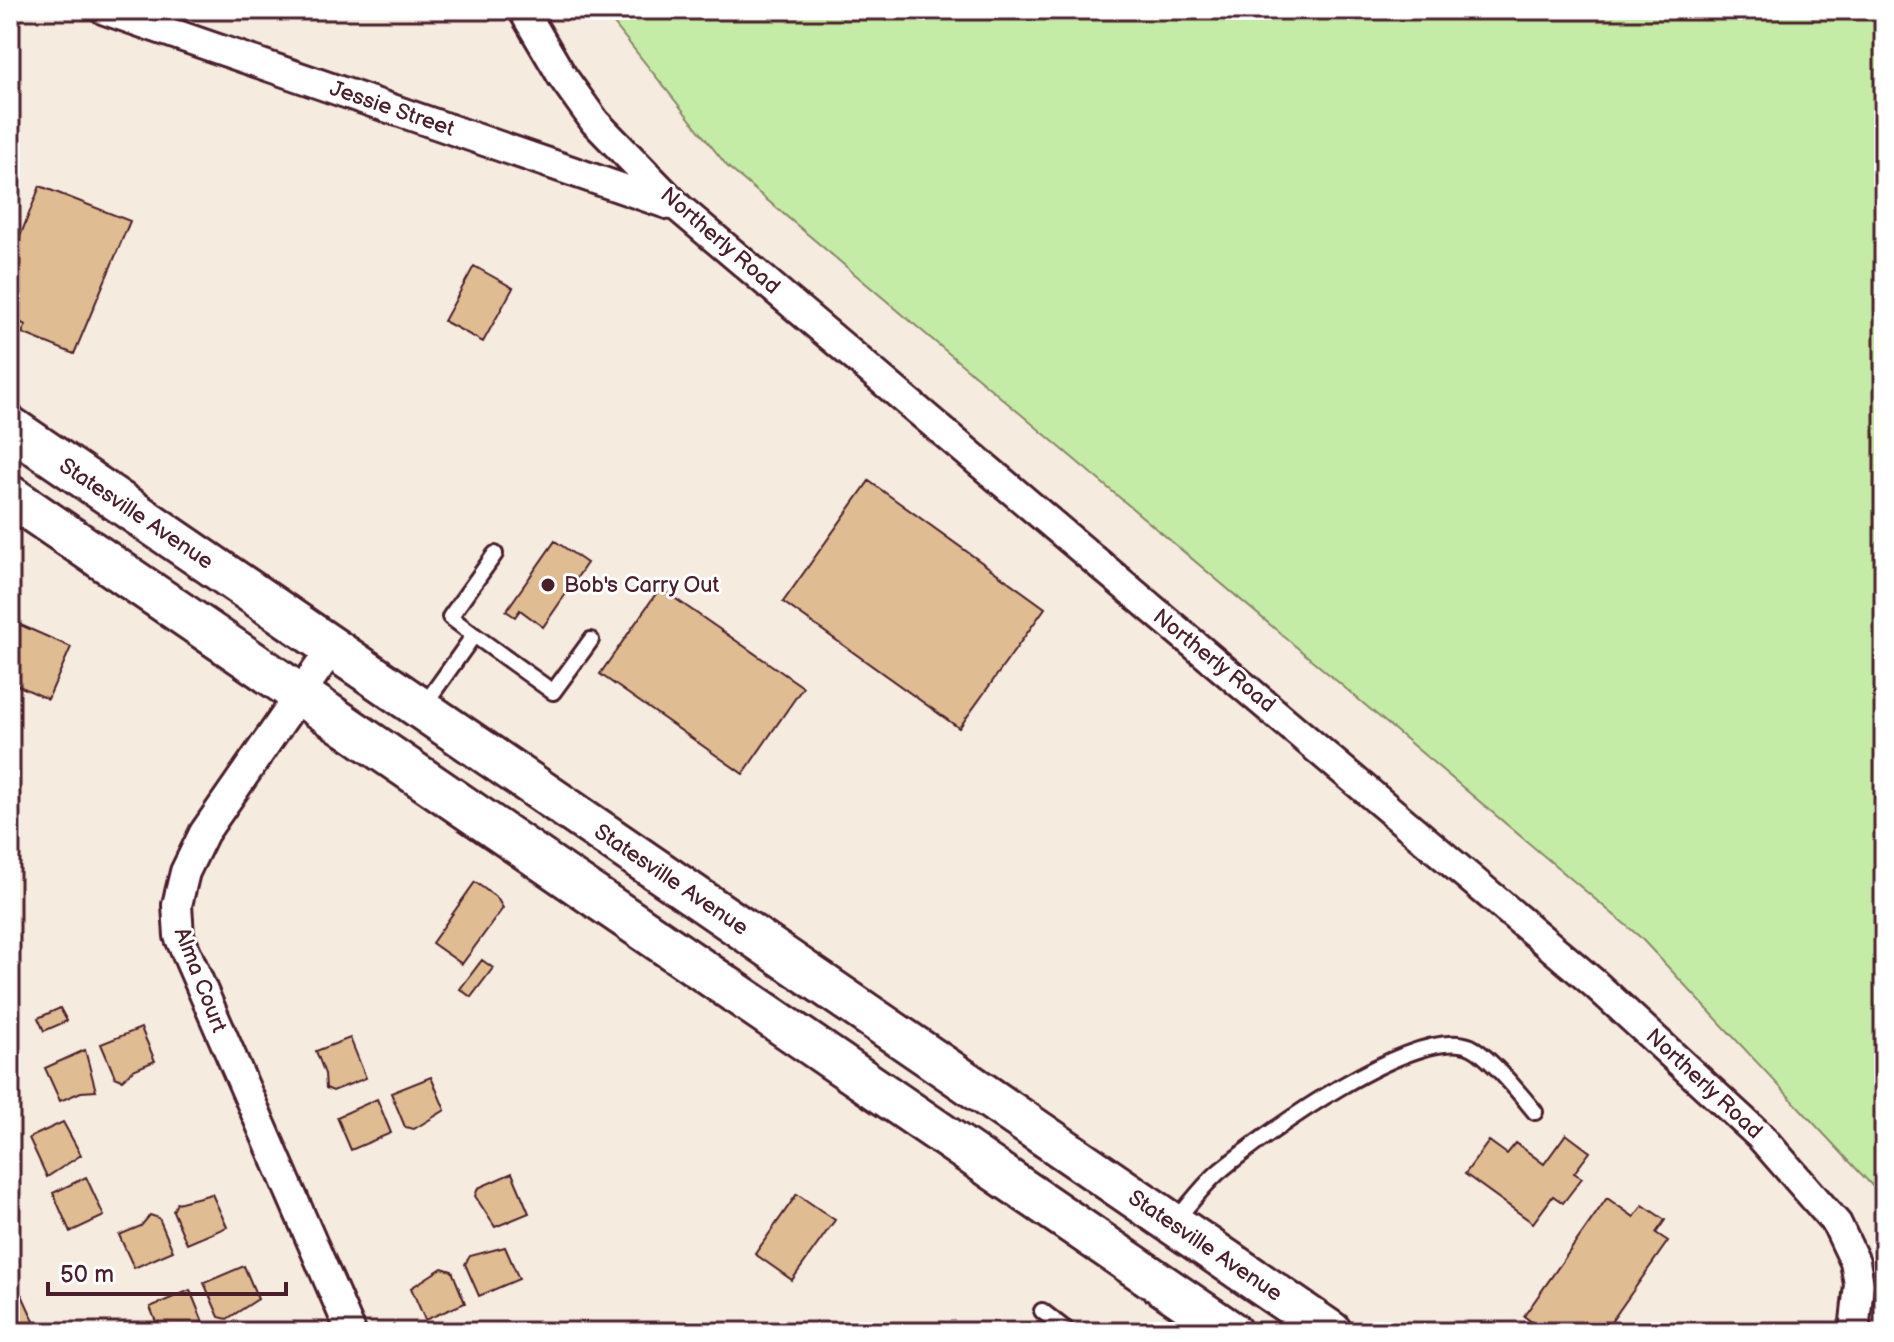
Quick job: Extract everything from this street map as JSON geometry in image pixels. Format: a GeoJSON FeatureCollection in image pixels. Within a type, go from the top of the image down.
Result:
{"type":"FeatureCollection","features":[{"type":"Feature","properties":{"kind":"main road","name":"Statesville Avenue"},"geometry":{"type":"LineString","coordinates":[[10,427],[1331,1332]]}},
{"type":"Feature","properties":{"kind":"main road"},"geometry":{"type":"LineString","coordinates":[[10,496],[1231,1332]]}},
{"type":"Feature","properties":{"kind":"street","name":"Jessie Street"},"geometry":{"type":"LineString","coordinates":[[105,10],[679,208]]}},
{"type":"Feature","properties":{"kind":"street","name":"Northerly Road"},"geometry":{"type":"LineString","coordinates":[[523,10],[562,76],[595,122],[679,208],[1595,984],[1749,1125],[1788,1165],[1837,1224],[1855,1262],[1859,1284],[1854,1332]]}},
{"type":"Feature","properties":{"kind":"street","name":"Alma Court"},"geometry":{"type":"LineString","coordinates":[[332,648],[204,833],[185,872],[176,921],[179,936],[351,1332]]}},
{"type":"Feature","properties":{"kind":"lane"},"geometry":{"type":"LineString","coordinates":[[495,554],[450,617],[553,692],[591,640]]}},
{"type":"Feature","properties":{"kind":"lane"},"geometry":{"type":"LineString","coordinates":[[421,708],[474,635]]}},
{"type":"Feature","properties":{"kind":"lane"},"geometry":{"type":"LineString","coordinates":[[1173,1223],[1218,1173],[1309,1103],[1438,1043],[1471,1047],[1515,1087],[1535,1112]]}},
{"type":"Feature","properties":{"kind":"lane"},"geometry":{"type":"LineString","coordinates":[[1042,1311],[1069,1332]]}},
{"type":"Feature","properties":{"kind":"green space"},"geometry":{"type":"Polygon","coordinates":[[[603,10],[1884,10],[1884,1209],[1879,1193],[1640,937],[728,167],[603,10]]]}},
{"type":"Feature","properties":{"kind":"building"},"geometry":{"type":"Polygon","coordinates":[[[40,186],[130,221],[74,354],[22,333],[26,325],[10,318],[10,262],[40,186]]]}},
{"type":"Feature","properties":{"kind":"building"},"geometry":{"type":"Polygon","coordinates":[[[474,266],[513,288],[483,342],[444,321],[474,266]]]}},
{"type":"Feature","properties":{"kind":"building"},"geometry":{"type":"Polygon","coordinates":[[[869,481],[1045,608],[959,728],[783,602],[869,481]]]}},
{"type":"Feature","properties":{"kind":"building"},"geometry":{"type":"Polygon","coordinates":[[[555,541],[587,563],[543,627],[520,610],[515,617],[506,611],[555,541]]]}},
{"type":"Feature","properties":{"kind":"building"},"geometry":{"type":"Polygon","coordinates":[[[660,588],[803,687],[743,774],[600,674],[660,588]]]}},
{"type":"Feature","properties":{"kind":"building"},"geometry":{"type":"Polygon","coordinates":[[[16,623],[71,647],[48,699],[10,682],[10,636],[16,623]]]}},
{"type":"Feature","properties":{"kind":"building"},"geometry":{"type":"Polygon","coordinates":[[[475,882],[497,898],[503,908],[462,964],[432,943],[475,882]]]}},
{"type":"Feature","properties":{"kind":"building"},"geometry":{"type":"Polygon","coordinates":[[[482,960],[493,968],[471,997],[460,989],[482,960]]]}},
{"type":"Feature","properties":{"kind":"building"},"geometry":{"type":"Polygon","coordinates":[[[60,1008],[67,1021],[44,1031],[38,1018],[60,1008]]]}},
{"type":"Feature","properties":{"kind":"building"},"geometry":{"type":"Polygon","coordinates":[[[141,1028],[155,1061],[133,1070],[122,1080],[115,1077],[101,1044],[141,1028]]]}},
{"type":"Feature","properties":{"kind":"building"},"geometry":{"type":"Polygon","coordinates":[[[350,1038],[366,1078],[333,1091],[326,1088],[325,1074],[316,1051],[350,1038]]]}},
{"type":"Feature","properties":{"kind":"building"},"geometry":{"type":"Polygon","coordinates":[[[85,1050],[96,1091],[81,1092],[60,1101],[45,1068],[85,1050]]]}},
{"type":"Feature","properties":{"kind":"building"},"geometry":{"type":"Polygon","coordinates":[[[431,1077],[445,1110],[414,1129],[405,1127],[391,1093],[431,1077]]]}},
{"type":"Feature","properties":{"kind":"building"},"geometry":{"type":"Polygon","coordinates":[[[377,1099],[391,1133],[351,1150],[337,1117],[377,1099]]]}},
{"type":"Feature","properties":{"kind":"building"},"geometry":{"type":"Polygon","coordinates":[[[63,1122],[81,1155],[47,1177],[29,1138],[63,1122]]]}},
{"type":"Feature","properties":{"kind":"building"},"geometry":{"type":"Polygon","coordinates":[[[1566,1134],[1590,1152],[1574,1173],[1582,1178],[1563,1203],[1553,1196],[1533,1223],[1465,1174],[1489,1141],[1507,1154],[1516,1143],[1544,1164],[1566,1134]]]}},
{"type":"Feature","properties":{"kind":"building"},"geometry":{"type":"Polygon","coordinates":[[[512,1173],[529,1213],[495,1227],[475,1196],[478,1188],[512,1173]]]}},
{"type":"Feature","properties":{"kind":"building"},"geometry":{"type":"Polygon","coordinates":[[[86,1177],[104,1216],[70,1232],[53,1193],[86,1177]]]}},
{"type":"Feature","properties":{"kind":"building"},"geometry":{"type":"Polygon","coordinates":[[[212,1194],[227,1227],[187,1244],[173,1211],[177,1203],[212,1194]]]}},
{"type":"Feature","properties":{"kind":"building"},"geometry":{"type":"Polygon","coordinates":[[[797,1194],[835,1220],[792,1280],[755,1254],[797,1194]]]}},
{"type":"Feature","properties":{"kind":"building"},"geometry":{"type":"Polygon","coordinates":[[[1607,1198],[1634,1217],[1643,1205],[1665,1220],[1656,1233],[1668,1241],[1604,1332],[1544,1332],[1524,1316],[1607,1198]]]}},
{"type":"Feature","properties":{"kind":"building"},"geometry":{"type":"Polygon","coordinates":[[[150,1215],[159,1218],[173,1251],[134,1268],[119,1235],[141,1226],[150,1215]]]}},
{"type":"Feature","properties":{"kind":"building"},"geometry":{"type":"Polygon","coordinates":[[[505,1247],[519,1279],[479,1296],[465,1264],[470,1256],[505,1247]]]}},
{"type":"Feature","properties":{"kind":"building"},"geometry":{"type":"Polygon","coordinates":[[[244,1266],[258,1299],[227,1319],[219,1317],[204,1283],[244,1266]]]}},
{"type":"Feature","properties":{"kind":"building"},"geometry":{"type":"Polygon","coordinates":[[[442,1268],[452,1271],[465,1303],[425,1320],[411,1288],[442,1268]]]}},
{"type":"Feature","properties":{"kind":"building"},"geometry":{"type":"Polygon","coordinates":[[[190,1290],[203,1322],[182,1332],[160,1332],[150,1307],[190,1290]]]}},
{"type":"Feature","properties":{"kind":"building"},"geometry":{"type":"Polygon","coordinates":[[[22,1295],[39,1332],[10,1332],[10,1301],[22,1295]]]}},
{"type":"Feature","properties":{"kind":"place","name":"Bob's Carry Out"},"geometry":{"type":"Point","coordinates":[548,585]}}]}
